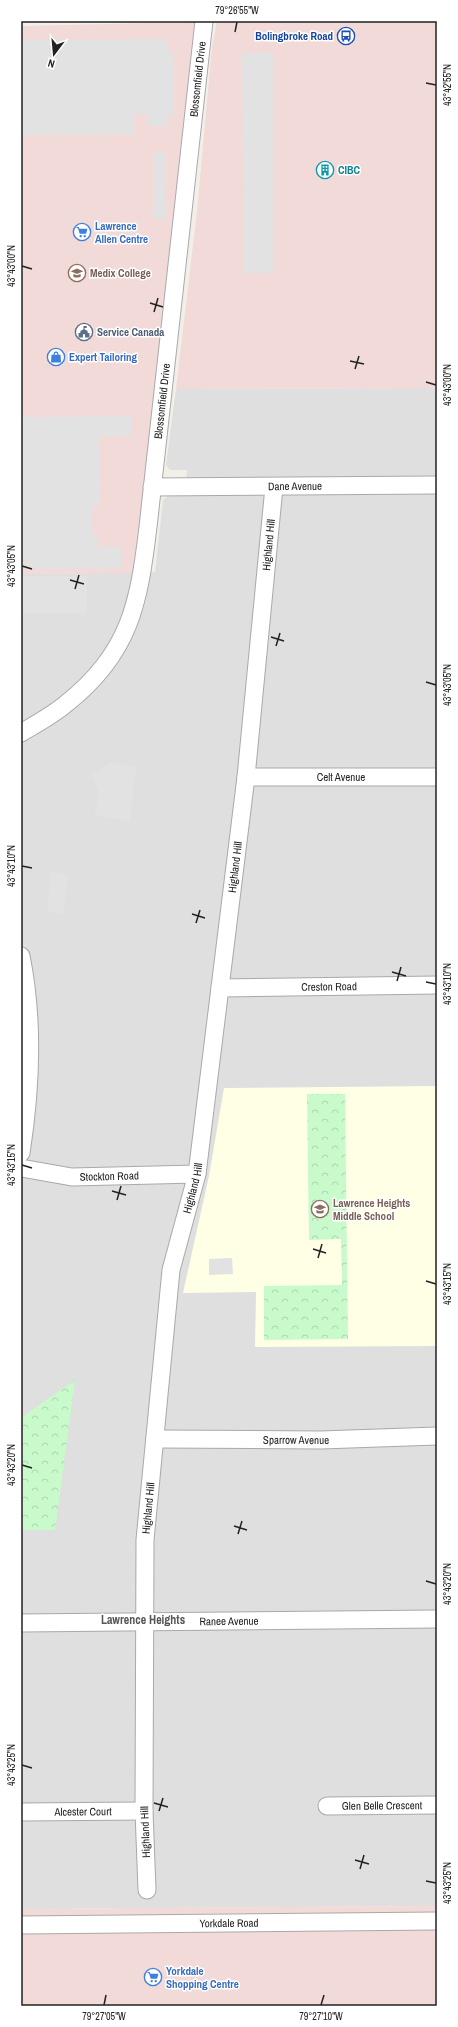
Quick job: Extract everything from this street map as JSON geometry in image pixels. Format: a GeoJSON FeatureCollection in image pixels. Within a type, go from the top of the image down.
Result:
{"type":"FeatureCollection","features":[{"type":"Feature","properties":{"kind":"street","name":"Blossomfield Drive"},"geometry":{"type":"LineString","coordinates":[[21,733],[66,704],[98,674],[121,642],[133,611],[141,580],[204,21]]}},
{"type":"Feature","properties":{"kind":"street","name":"Dane Avenue"},"geometry":{"type":"LineString","coordinates":[[152,487],[437,485]]}},
{"type":"Feature","properties":{"kind":"street","name":"Highland Hill"},"geometry":{"type":"LineString","coordinates":[[147,1890],[144,1811],[146,1622],[145,1540],[154,1439],[171,1270],[197,1174],[246,777],[274,487]]}},
{"type":"Feature","properties":{"kind":"street","name":"Celt Avenue"},"geometry":{"type":"LineString","coordinates":[[246,777],[437,777]]}},
{"type":"Feature","properties":{"kind":"street"},"geometry":{"type":"LineString","coordinates":[[21,956],[28,1015],[29,1077],[21,1153]]}},
{"type":"Feature","properties":{"kind":"street","name":"Creston Road"},"geometry":{"type":"LineString","coordinates":[[220,988],[437,985]]}},
{"type":"Feature","properties":{"kind":"street","name":"Stockton Road"},"geometry":{"type":"LineString","coordinates":[[21,1168],[72,1177],[197,1174]]}},
{"type":"Feature","properties":{"kind":"street","name":"Sparrow Avenue"},"geometry":{"type":"LineString","coordinates":[[154,1439],[321,1440],[437,1436]]}},
{"type":"Feature","properties":{"kind":"street","name":"Ranee Avenue"},"geometry":{"type":"LineString","coordinates":[[21,1623],[437,1619]]}},
{"type":"Feature","properties":{"kind":"street","name":"Glen Belle Crescent"},"geometry":{"type":"LineString","coordinates":[[327,1806],[437,1805]]}},
{"type":"Feature","properties":{"kind":"street","name":"Alcester Court"},"geometry":{"type":"LineString","coordinates":[[21,1812],[144,1811]]}},
{"type":"Feature","properties":{"kind":"street","name":"Yorkdale Road"},"geometry":{"type":"LineString","coordinates":[[21,1925],[437,1921]]}},
{"type":"Feature","properties":{"kind":"shaded area"},"geometry":{"type":"Polygon","coordinates":[[[217,21],[437,21],[437,388],[176,389],[197,211],[212,47],[217,21]]]}},
{"type":"Feature","properties":{"kind":"shaded area"},"geometry":{"type":"Polygon","coordinates":[[[197,22],[134,573],[21,574],[21,26],[197,22]]]}},
{"type":"Feature","properties":{"kind":"shaded area"},"geometry":{"type":"Polygon","coordinates":[[[167,39],[167,51],[173,52],[174,115],[167,116],[167,126],[148,126],[147,114],[134,114],[134,134],[21,135],[21,40],[167,39]]]}},
{"type":"Feature","properties":{"kind":"shaded area"},"geometry":{"type":"Polygon","coordinates":[[[242,53],[274,53],[273,273],[244,274],[242,53]]]}},
{"type":"Feature","properties":{"kind":"shaded area"},"geometry":{"type":"Polygon","coordinates":[[[153,153],[166,153],[165,220],[153,219],[153,153]]]}},
{"type":"Feature","properties":{"kind":"shaded area"},"geometry":{"type":"Polygon","coordinates":[[[437,388],[437,1906],[21,1909],[21,574],[155,572],[163,500],[169,495],[185,495],[187,470],[170,470],[166,465],[176,389],[437,388]]]}},
{"type":"Feature","properties":{"kind":"shaded area"},"geometry":{"type":"Polygon","coordinates":[[[131,416],[131,436],[99,436],[100,507],[91,507],[91,534],[97,534],[98,547],[121,547],[121,568],[21,569],[21,417],[131,416]]]}},
{"type":"Feature","properties":{"kind":"shaded area"},"geometry":{"type":"Polygon","coordinates":[[[21,576],[87,576],[87,613],[21,613],[21,576]]]}},
{"type":"Feature","properties":{"kind":"shaded area"},"geometry":{"type":"Polygon","coordinates":[[[108,763],[136,766],[130,821],[95,816],[99,791],[91,776],[108,763]]]}},
{"type":"Feature","properties":{"kind":"shaded area"},"geometry":{"type":"Polygon","coordinates":[[[51,872],[68,874],[63,914],[47,912],[51,872]]]}},
{"type":"Feature","properties":{"kind":"shaded area","name":"Lawrence Heights Middle School"},"geometry":{"type":"Polygon","coordinates":[[[437,1086],[437,1346],[255,1347],[256,1292],[183,1293],[209,1176],[224,1088],[437,1086]]]}},
{"type":"Feature","properties":{"kind":"shaded area"},"geometry":{"type":"Polygon","coordinates":[[[232,1258],[233,1274],[209,1275],[209,1259],[232,1258]]]}},
{"type":"Feature","properties":{"kind":"shaded area"},"geometry":{"type":"Polygon","coordinates":[[[437,1906],[437,2006],[21,2006],[21,1909],[437,1906]]]}},
{"type":"Feature","properties":{"kind":"green space"},"geometry":{"type":"Polygon","coordinates":[[[307,1094],[345,1094],[348,1339],[264,1340],[264,1286],[342,1285],[341,1239],[309,1240],[307,1094]]]}},
{"type":"Feature","properties":{"kind":"green space"},"geometry":{"type":"Polygon","coordinates":[[[75,1380],[55,1530],[21,1530],[21,1418],[75,1380]]]}},
{"type":"Feature","properties":{"kind":"place","name":"Bolingbroke Road"},"geometry":{"type":"Point","coordinates":[346,36]}},
{"type":"Feature","properties":{"kind":"place","name":"CIBC"},"geometry":{"type":"Point","coordinates":[325,170]}},
{"type":"Feature","properties":{"kind":"place","name":"Lawrence Allen Centre"},"geometry":{"type":"Point","coordinates":[82,232]}},
{"type":"Feature","properties":{"kind":"place","name":"Medix College"},"geometry":{"type":"Point","coordinates":[77,273]}},
{"type":"Feature","properties":{"kind":"place","name":"Service Canada"},"geometry":{"type":"Point","coordinates":[84,332]}},
{"type":"Feature","properties":{"kind":"place","name":"Expert Tailoring"},"geometry":{"type":"Point","coordinates":[56,357]}},
{"type":"Feature","properties":{"kind":"place","name":"Lawrence Heights Middle School"},"geometry":{"type":"Point","coordinates":[320,1209]}},
{"type":"Feature","properties":{"kind":"place","name":"Yorkdale Shopping Centre"},"geometry":{"type":"Point","coordinates":[153,1977]}},
{"type":"Feature","properties":{"kind":"district","name":"Lawrence Heights"},"geometry":{"type":"Point","coordinates":[143,1620]}}]}
